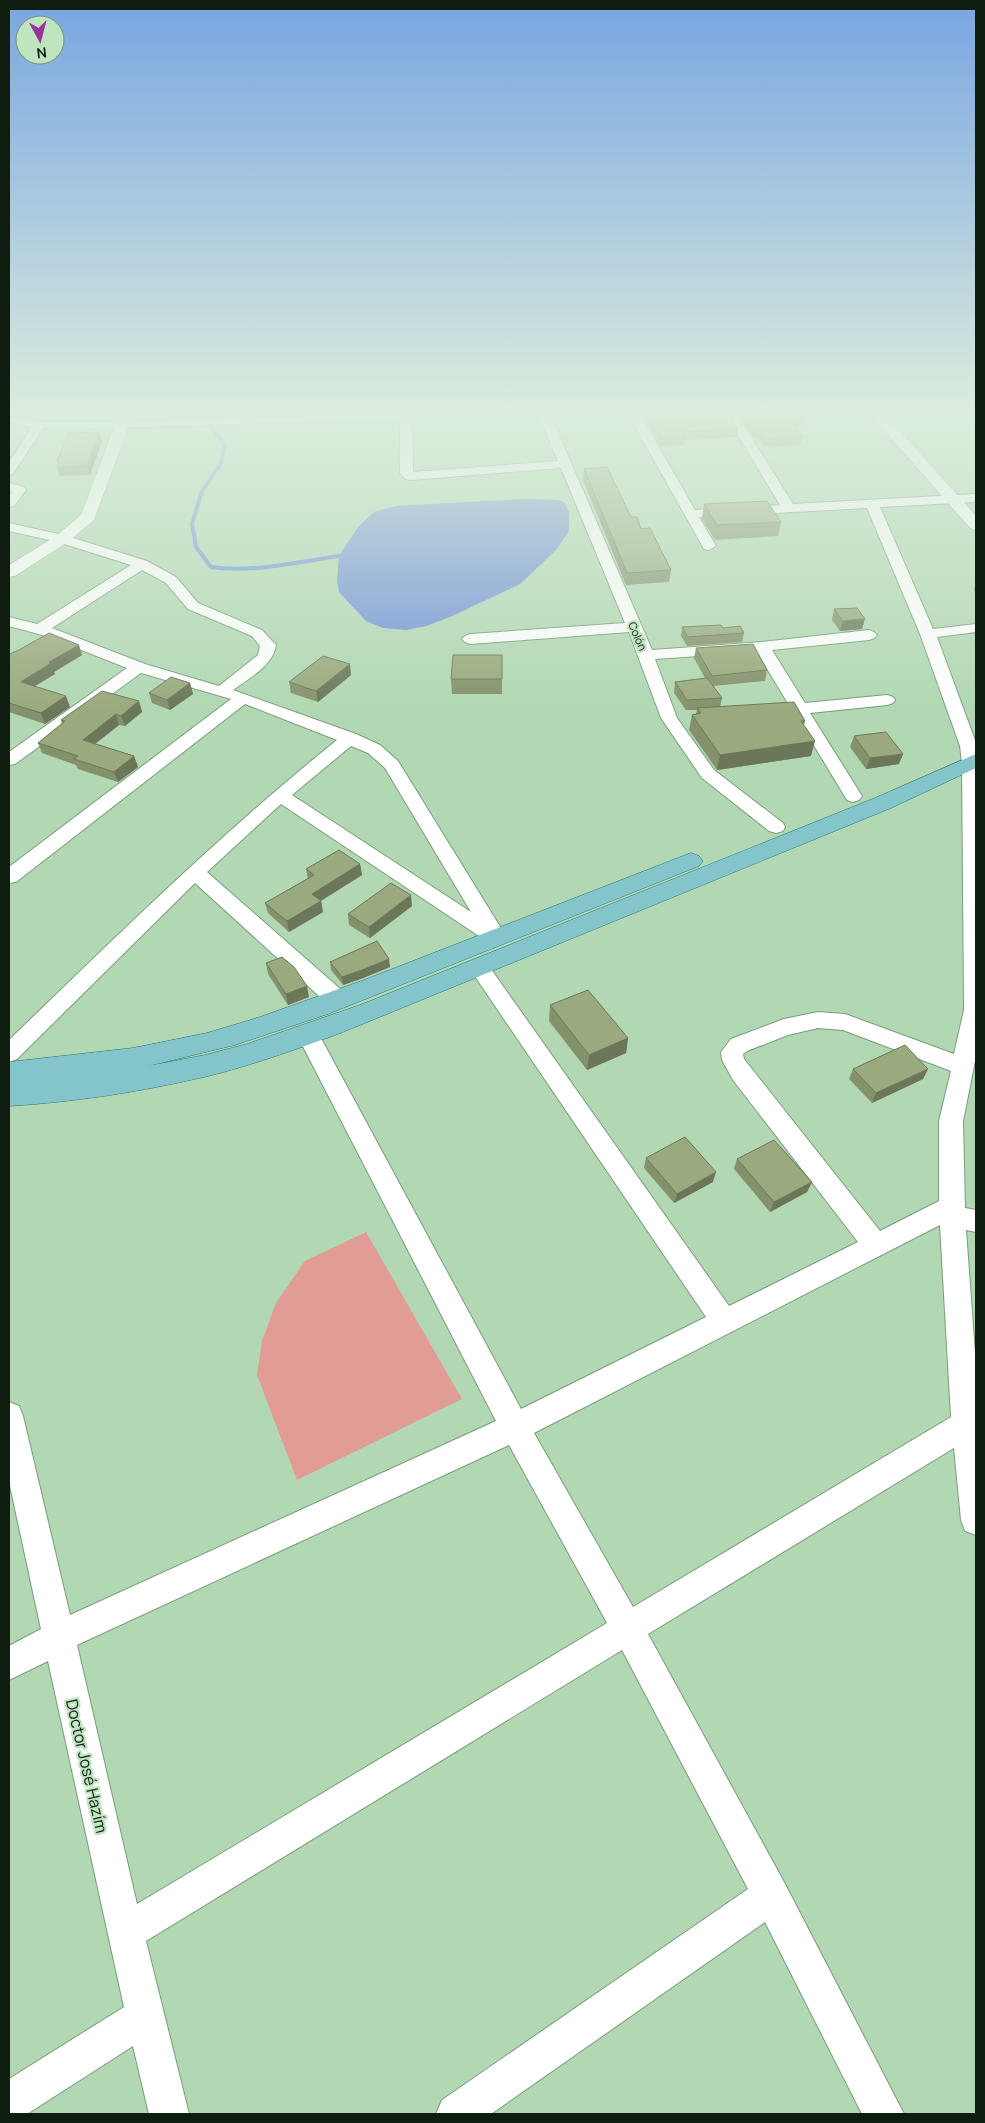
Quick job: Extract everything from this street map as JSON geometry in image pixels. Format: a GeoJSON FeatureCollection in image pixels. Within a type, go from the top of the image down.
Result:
{"type":"FeatureCollection","features":[{"type":"Feature","properties":{"kind":"main road"},"geometry":{"type":"LineString","coordinates":[[9,1073],[58,1069],[113,1061],[205,1043],[279,1022],[497,938],[853,796],[973,753]]}},
{"type":"Feature","properties":{"kind":"main road"},"geometry":{"type":"LineString","coordinates":[[9,1095],[79,1088],[206,1066],[308,1035],[883,803],[973,753]]}},
{"type":"Feature","properties":{"kind":"street"},"geometry":{"type":"LineString","coordinates":[[9,572],[62,539],[88,517],[89,513]]}},
{"type":"Feature","properties":{"kind":"street","name":"Colón"},"geometry":{"type":"LineString","coordinates":[[586,513],[646,655],[669,718],[708,774],[776,827]]}},
{"type":"Feature","properties":{"kind":"street"},"geometry":{"type":"LineString","coordinates":[[708,513],[690,514],[709,546]]}},
{"type":"Feature","properties":{"kind":"street"},"geometry":{"type":"LineString","coordinates":[[876,513],[928,634],[973,753],[976,1010],[951,1121],[961,1215],[966,1424],[976,1520]]}},
{"type":"Feature","properties":{"kind":"street"},"geometry":{"type":"LineString","coordinates":[[965,513],[976,526]]}},
{"type":"Feature","properties":{"kind":"street"},"geometry":{"type":"LineString","coordinates":[[9,527],[62,539],[142,564],[171,580],[193,606],[257,633],[268,645],[264,658],[221,692]]}},
{"type":"Feature","properties":{"kind":"street"},"geometry":{"type":"LineString","coordinates":[[41,636],[142,564]]}},
{"type":"Feature","properties":{"kind":"street"},"geometry":{"type":"LineString","coordinates":[[9,621],[41,636],[243,698],[350,738],[374,749],[392,765],[497,938]]}},
{"type":"Feature","properties":{"kind":"street"},"geometry":{"type":"LineString","coordinates":[[470,639],[634,627]]}},
{"type":"Feature","properties":{"kind":"street"},"geometry":{"type":"LineString","coordinates":[[928,634],[976,628]]}},
{"type":"Feature","properties":{"kind":"street"},"geometry":{"type":"LineString","coordinates":[[646,655],[762,647],[869,635]]}},
{"type":"Feature","properties":{"kind":"street"},"geometry":{"type":"LineString","coordinates":[[762,647],[853,796]]}},
{"type":"Feature","properties":{"kind":"street"},"geometry":{"type":"LineString","coordinates":[[9,760],[139,667]]}},
{"type":"Feature","properties":{"kind":"street"},"geometry":{"type":"LineString","coordinates":[[9,878],[243,698]]}},
{"type":"Feature","properties":{"kind":"street"},"geometry":{"type":"LineString","coordinates":[[754,713],[887,700]]}},
{"type":"Feature","properties":{"kind":"street"},"geometry":{"type":"LineString","coordinates":[[669,718],[688,717]]}},
{"type":"Feature","properties":{"kind":"street"},"geometry":{"type":"LineString","coordinates":[[9,1053],[195,872],[280,795],[350,738]]}},
{"type":"Feature","properties":{"kind":"street"},"geometry":{"type":"LineString","coordinates":[[280,795],[497,938]]}},
{"type":"Feature","properties":{"kind":"street"},"geometry":{"type":"LineString","coordinates":[[195,872],[338,1000]]}},
{"type":"Feature","properties":{"kind":"street"},"geometry":{"type":"LineString","coordinates":[[479,967],[725,1322]]}},
{"type":"Feature","properties":{"kind":"street"},"geometry":{"type":"LineString","coordinates":[[876,1245],[741,1074],[733,1060],[732,1052],[739,1045],[784,1027],[818,1020],[845,1022],[963,1066]]}},
{"type":"Feature","properties":{"kind":"street"},"geometry":{"type":"LineString","coordinates":[[308,1035],[515,1427],[628,1629],[771,1895],[884,2114]]}},
{"type":"Feature","properties":{"kind":"street"},"geometry":{"type":"LineString","coordinates":[[9,1664],[58,1637],[515,1427],[876,1245],[961,1215]]}},
{"type":"Feature","properties":{"kind":"street","name":"Doctor José Hazím"},"geometry":{"type":"LineString","coordinates":[[9,1416],[125,1932],[169,2114]]}},
{"type":"Feature","properties":{"kind":"street"},"geometry":{"type":"LineString","coordinates":[[125,1932],[966,1424]]}},
{"type":"Feature","properties":{"kind":"street"},"geometry":{"type":"LineString","coordinates":[[456,2114],[771,1895]]}},
{"type":"Feature","properties":{"kind":"street"},"geometry":{"type":"LineString","coordinates":[[9,2102],[146,2016]]}},
{"type":"Feature","properties":{"kind":"shaded area"},"geometry":{"type":"Polygon","coordinates":[[[366,1232],[462,1399],[297,1480],[257,1375],[262,1341],[276,1303],[305,1261],[366,1232]]]}},
{"type":"Feature","properties":{"kind":"water"},"geometry":{"type":"Polygon","coordinates":[[[373,513],[569,513],[569,531],[556,550],[520,584],[450,617],[426,626],[406,630],[383,628],[366,621],[339,592],[337,582],[339,556],[358,527],[373,513]]]}},
{"type":"Feature","properties":{"kind":"building"},"geometry":{"type":"Polygon","coordinates":[[[602,513],[629,513],[631,517],[637,517],[641,529],[650,528],[671,570],[627,573],[602,513]]]}},
{"type":"Feature","properties":{"kind":"building"},"geometry":{"type":"Polygon","coordinates":[[[710,513],[775,513],[781,522],[717,525],[710,513]]]}},
{"type":"Feature","properties":{"kind":"building"},"geometry":{"type":"Polygon","coordinates":[[[857,608],[865,619],[843,621],[834,609],[857,608]]]}},
{"type":"Feature","properties":{"kind":"building"},"geometry":{"type":"Polygon","coordinates":[[[721,625],[723,628],[740,626],[744,633],[688,637],[682,627],[721,625]]]}},
{"type":"Feature","properties":{"kind":"building"},"geometry":{"type":"Polygon","coordinates":[[[49,633],[79,645],[49,662],[51,663],[21,682],[66,696],[41,713],[9,703],[9,654],[49,633]]]}},
{"type":"Feature","properties":{"kind":"building"},"geometry":{"type":"Polygon","coordinates":[[[753,644],[767,670],[712,676],[696,648],[753,644]]]}},
{"type":"Feature","properties":{"kind":"building"},"geometry":{"type":"Polygon","coordinates":[[[453,655],[502,655],[502,679],[451,679],[453,655]]]}},
{"type":"Feature","properties":{"kind":"building"},"geometry":{"type":"Polygon","coordinates":[[[323,656],[350,664],[316,691],[289,682],[323,656]]]}},
{"type":"Feature","properties":{"kind":"building"},"geometry":{"type":"Polygon","coordinates":[[[171,677],[190,683],[167,700],[149,693],[171,677]]]}},
{"type":"Feature","properties":{"kind":"building"},"geometry":{"type":"Polygon","coordinates":[[[707,678],[722,698],[687,700],[675,682],[707,678]]]}},
{"type":"Feature","properties":{"kind":"building"},"geometry":{"type":"Polygon","coordinates":[[[102,691],[139,701],[121,716],[116,714],[83,740],[134,756],[114,772],[74,759],[78,756],[38,743],[65,721],[61,720],[102,691]]]}},
{"type":"Feature","properties":{"kind":"building"},"geometry":{"type":"Polygon","coordinates":[[[794,702],[805,721],[801,721],[815,741],[720,755],[692,715],[701,713],[697,708],[794,702]]]}},
{"type":"Feature","properties":{"kind":"building"},"geometry":{"type":"Polygon","coordinates":[[[886,732],[903,754],[870,758],[854,736],[886,732]]]}},
{"type":"Feature","properties":{"kind":"building"},"geometry":{"type":"Polygon","coordinates":[[[339,850],[360,864],[312,894],[321,901],[287,921],[265,903],[314,875],[306,869],[339,850]]]}},
{"type":"Feature","properties":{"kind":"building"},"geometry":{"type":"Polygon","coordinates":[[[391,883],[411,895],[369,927],[348,914],[391,883]]]}},
{"type":"Feature","properties":{"kind":"building"},"geometry":{"type":"Polygon","coordinates":[[[377,941],[389,959],[342,977],[330,962],[377,941]]]}},
{"type":"Feature","properties":{"kind":"building"},"geometry":{"type":"Polygon","coordinates":[[[282,957],[294,967],[307,986],[286,994],[266,963],[282,957]]]}},
{"type":"Feature","properties":{"kind":"building"},"geometry":{"type":"Polygon","coordinates":[[[588,990],[628,1038],[589,1055],[550,1005],[588,990]]]}},
{"type":"Feature","properties":{"kind":"building"},"geometry":{"type":"Polygon","coordinates":[[[905,1045],[928,1069],[876,1093],[853,1069],[905,1045]]]}},
{"type":"Feature","properties":{"kind":"building"},"geometry":{"type":"Polygon","coordinates":[[[685,1137],[716,1172],[677,1194],[646,1158],[685,1137]]]}},
{"type":"Feature","properties":{"kind":"building"},"geometry":{"type":"Polygon","coordinates":[[[774,1140],[812,1182],[774,1202],[737,1159],[774,1140]]]}},
{"type":"Feature","properties":{"kind":"waterway"},"geometry":{"type":"LineString","coordinates":[[195,513],[192,524],[196,547],[211,567],[259,568],[339,556]]}}]}
